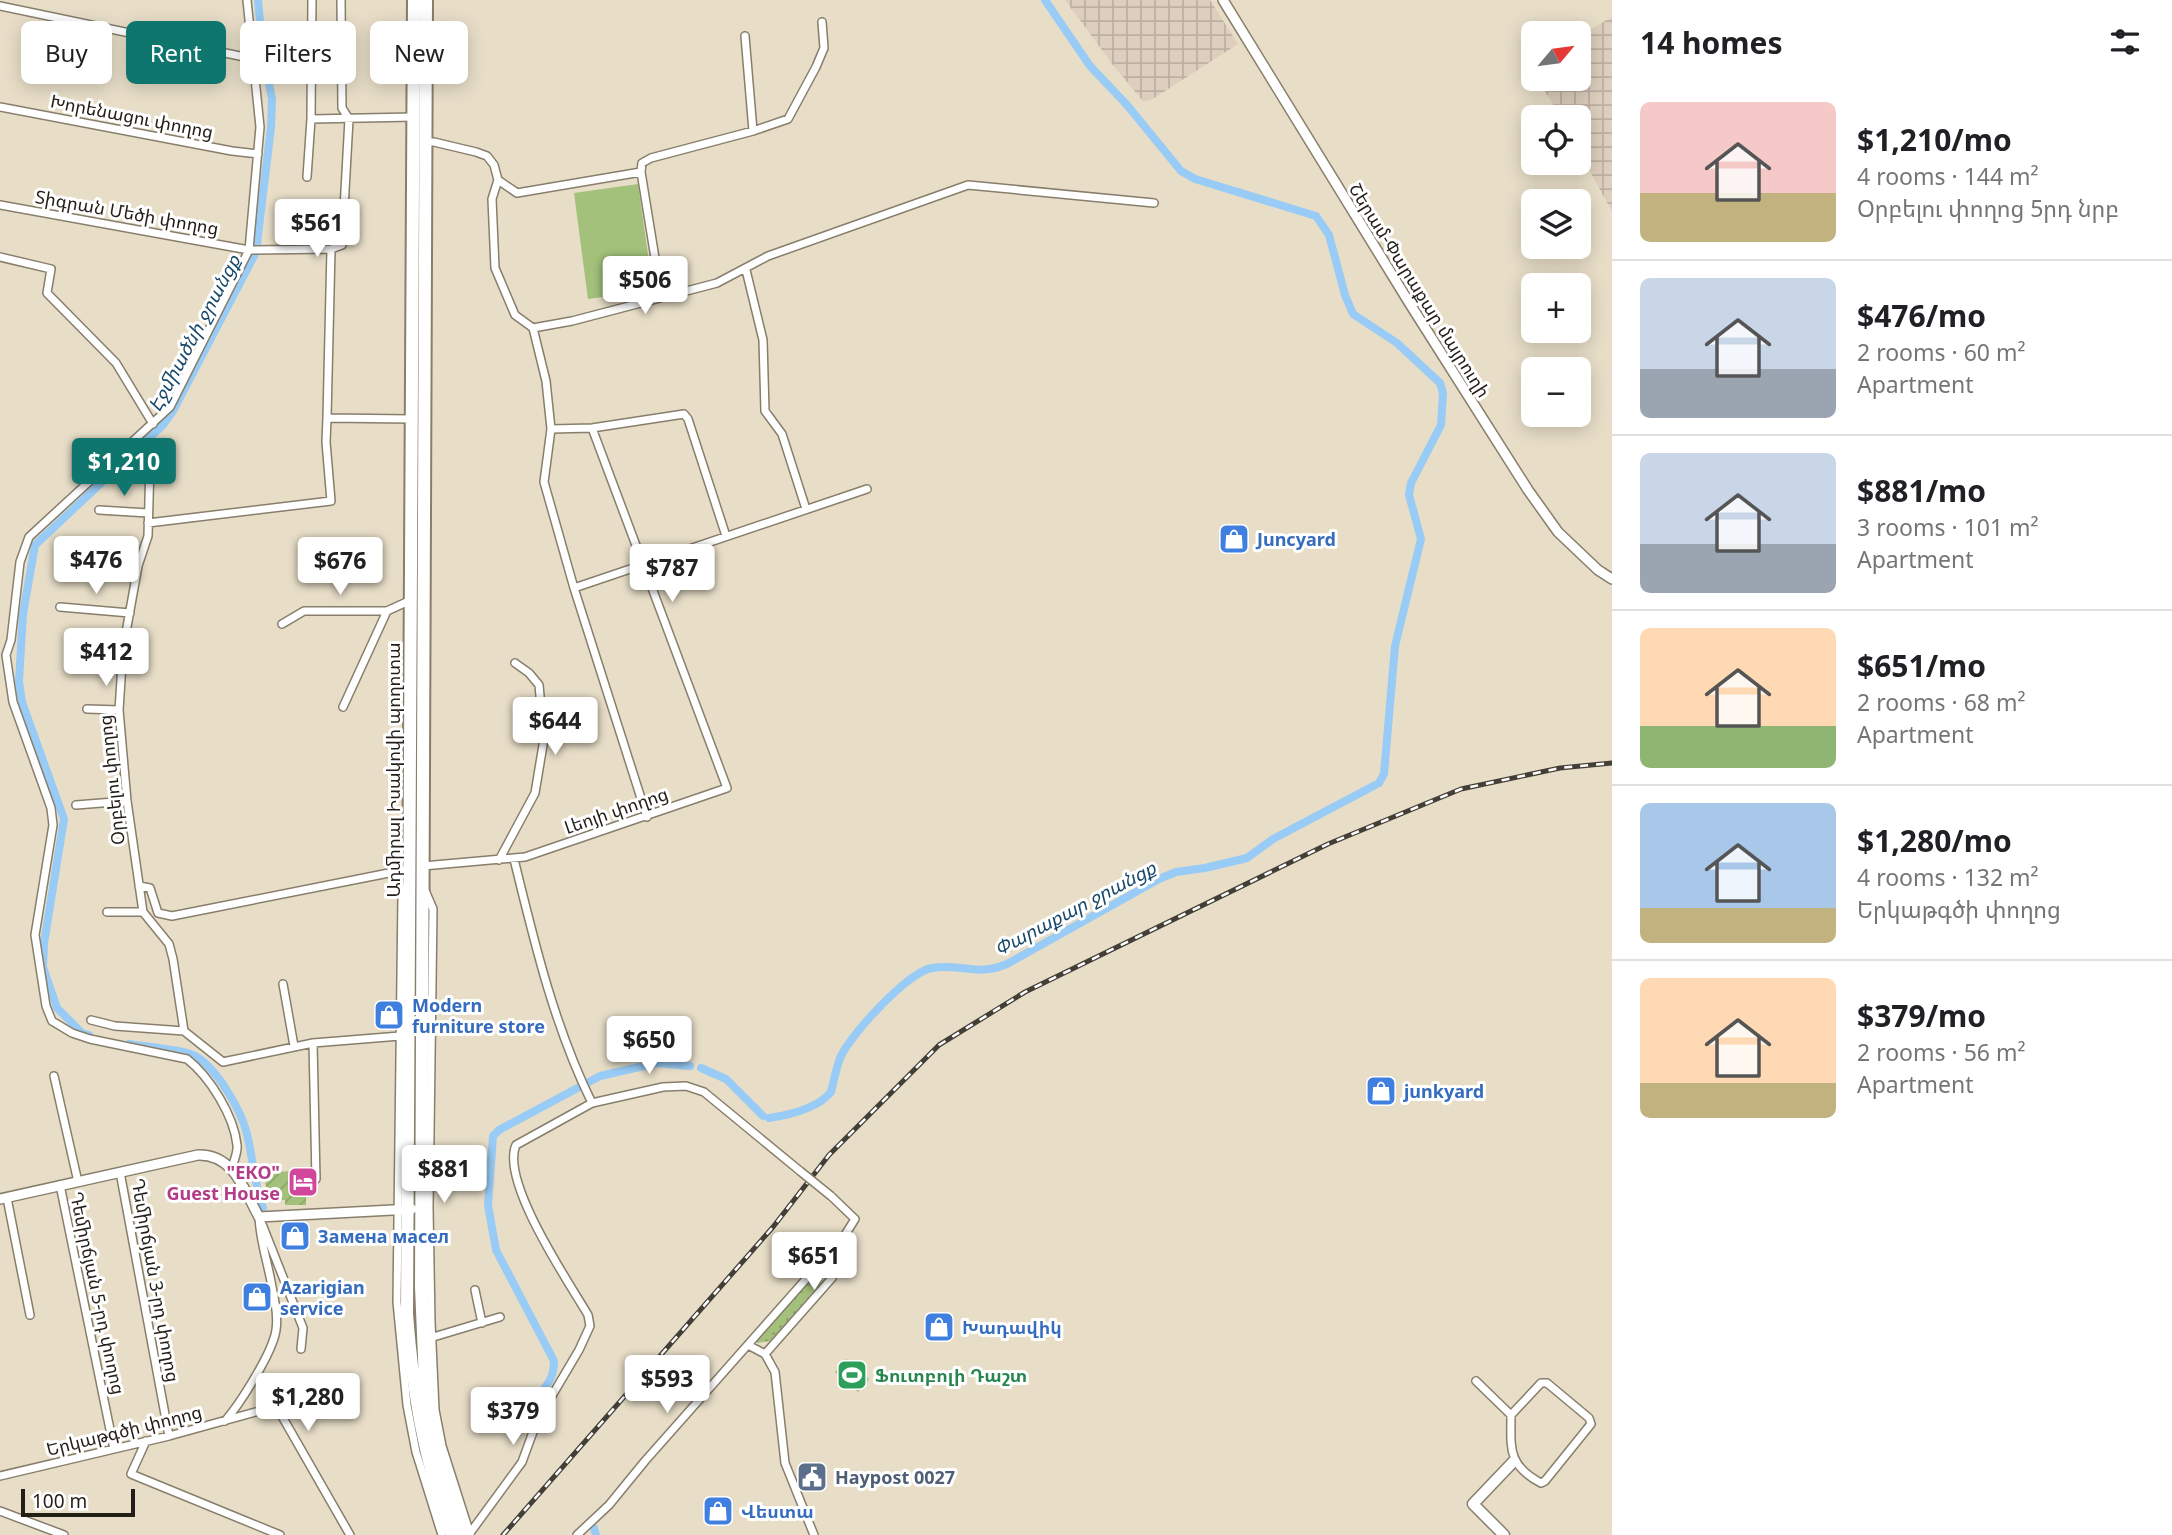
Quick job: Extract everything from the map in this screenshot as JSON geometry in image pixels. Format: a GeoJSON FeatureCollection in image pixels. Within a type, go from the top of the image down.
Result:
{"type":"FeatureCollection","features":[{"type":"Feature","properties":{"kind":"highway","name":"Ադմիրալ Իսակովի պողոտա"},"geometry":{"type":"LineString","coordinates":[[414,0],[411,600],[425,1208],[426,1404],[435,1452],[467,1534]]}},
{"type":"Feature","properties":{"kind":"highway","name":"Ադմիրալ Իսակովի պողոտա"},"geometry":{"type":"LineString","coordinates":[[426,0],[416,876],[402,1209],[416,1406],[438,1498],[453,1535]]}},
{"type":"Feature","properties":{"kind":"main road"},"geometry":{"type":"LineString","coordinates":[[1504,1535],[1473,1504],[1514,1461]]}},
{"type":"Feature","properties":{"kind":"street"},"geometry":{"type":"LineString","coordinates":[[247,0],[249,21]]}},
{"type":"Feature","properties":{"kind":"street"},"geometry":{"type":"LineString","coordinates":[[307,177],[311,119],[312,0]]}},
{"type":"Feature","properties":{"kind":"street"},"geometry":{"type":"LineString","coordinates":[[148,523],[331,501],[326,442],[331,249],[342,244],[349,119],[342,108],[341,0]]}},
{"type":"Feature","properties":{"kind":"street","name":"Շերամ-Փարաքար մայրուղի"},"geometry":{"type":"LineString","coordinates":[[1223,0],[1528,490],[1558,532],[1598,570],[1612,579]]}},
{"type":"Feature","properties":{"kind":"street"},"geometry":{"type":"LineString","coordinates":[[0,6],[240,56]]}},
{"type":"Feature","properties":{"kind":"street"},"geometry":{"type":"LineString","coordinates":[[655,258],[641,172],[642,163],[650,158],[788,119],[824,48],[822,22]]}},
{"type":"Feature","properties":{"kind":"street"},"geometry":{"type":"LineString","coordinates":[[745,36],[753,131]]}},
{"type":"Feature","properties":{"kind":"street"},"geometry":{"type":"LineString","coordinates":[[232,1167],[238,1147],[228,1116],[220,1098],[199,1068],[187,1059],[90,1039],[52,1021],[46,1006],[35,935],[52,825],[51,808],[13,702],[6,655],[11,640],[20,562],[29,537],[170,407],[249,250],[260,127],[256,84]]}},
{"type":"Feature","properties":{"kind":"street","name":"Խորենացու փողոց"},"geometry":{"type":"LineString","coordinates":[[0,107],[258,154]]}},
{"type":"Feature","properties":{"kind":"street"},"geometry":{"type":"LineString","coordinates":[[311,119],[414,117]]}},
{"type":"Feature","properties":{"kind":"street"},"geometry":{"type":"LineString","coordinates":[[426,142],[487,156],[494,166],[498,180],[492,199],[495,268],[515,315],[533,328],[546,381],[551,429],[544,482],[574,588],[646,817]]}},
{"type":"Feature","properties":{"kind":"street"},"geometry":{"type":"LineString","coordinates":[[498,180],[517,193],[641,172]]}},
{"type":"Feature","properties":{"kind":"street"},"geometry":{"type":"LineString","coordinates":[[533,328],[717,284],[768,256],[968,185],[1154,203]]}},
{"type":"Feature","properties":{"kind":"street","name":"Տիգրան Մեծի փողոց"},"geometry":{"type":"LineString","coordinates":[[0,205],[249,250],[331,249]]}},
{"type":"Feature","properties":{"kind":"street"},"geometry":{"type":"LineString","coordinates":[[0,257],[51,269],[47,293],[116,363],[153,424]]}},
{"type":"Feature","properties":{"kind":"street"},"geometry":{"type":"LineString","coordinates":[[746,270],[763,340],[765,411],[782,434],[806,509]]}},
{"type":"Feature","properties":{"kind":"street"},"geometry":{"type":"LineString","coordinates":[[551,429],[592,428],[682,414],[688,419],[726,536]]}},
{"type":"Feature","properties":{"kind":"street"},"geometry":{"type":"LineString","coordinates":[[327,418],[412,419]]}},
{"type":"Feature","properties":{"kind":"street"},"geometry":{"type":"LineString","coordinates":[[592,428],[642,565]]}},
{"type":"Feature","properties":{"kind":"street","name":"Օրբելու փողոց"},"geometry":{"type":"LineString","coordinates":[[143,912],[127,801],[119,710],[123,649],[138,566],[148,536],[150,464]]}},
{"type":"Feature","properties":{"kind":"street"},"geometry":{"type":"LineString","coordinates":[[574,588],[867,489]]}},
{"type":"Feature","properties":{"kind":"street"},"geometry":{"type":"LineString","coordinates":[[99,510],[148,513]]}},
{"type":"Feature","properties":{"kind":"street","name":"Լեոյի փողոց"},"geometry":{"type":"LineString","coordinates":[[416,876],[526,857],[727,788],[642,565]]}},
{"type":"Feature","properties":{"kind":"street"},"geometry":{"type":"LineString","coordinates":[[282,624],[304,611],[387,611],[411,600]]}},
{"type":"Feature","properties":{"kind":"street"},"geometry":{"type":"LineString","coordinates":[[60,607],[130,613]]}},
{"type":"Feature","properties":{"kind":"street"},"geometry":{"type":"LineString","coordinates":[[343,707],[387,611]]}},
{"type":"Feature","properties":{"kind":"street"},"geometry":{"type":"LineString","coordinates":[[499,860],[535,793],[544,738],[539,685],[530,673],[515,663]]}},
{"type":"Feature","properties":{"kind":"street"},"geometry":{"type":"LineString","coordinates":[[86,709],[119,710]]}},
{"type":"Feature","properties":{"kind":"street"},"geometry":{"type":"LineString","coordinates":[[76,806],[127,801]]}},
{"type":"Feature","properties":{"kind":"street"},"geometry":{"type":"LineString","coordinates":[[514,859],[538,959],[592,1103]]}},
{"type":"Feature","properties":{"kind":"street"},"geometry":{"type":"LineString","coordinates":[[416,876],[402,894],[402,1209],[397,1302],[407,1405],[422,1475],[442,1535]]}},
{"type":"Feature","properties":{"kind":"street","name":"Օրբելու փողոց"},"geometry":{"type":"LineString","coordinates":[[139,886],[150,888],[158,913],[172,916],[416,876]]}},
{"type":"Feature","properties":{"kind":"street"},"geometry":{"type":"LineString","coordinates":[[107,912],[143,912],[169,944],[184,1031]]}},
{"type":"Feature","properties":{"kind":"street"},"geometry":{"type":"LineString","coordinates":[[283,985],[294,1046]]}},
{"type":"Feature","properties":{"kind":"street"},"geometry":{"type":"LineString","coordinates":[[91,1020],[115,1026],[184,1031],[223,1062],[313,1043],[400,1036]]}},
{"type":"Feature","properties":{"kind":"street"},"geometry":{"type":"LineString","coordinates":[[313,1043],[316,1180]]}},
{"type":"Feature","properties":{"kind":"street"},"geometry":{"type":"LineString","coordinates":[[54,1076],[78,1182]]}},
{"type":"Feature","properties":{"kind":"street"},"geometry":{"type":"LineString","coordinates":[[467,1534],[522,1462],[537,1421],[590,1326],[588,1315],[524,1204],[513,1160],[516,1145],[592,1103],[663,1087],[686,1086],[704,1093],[831,1196],[855,1220],[823,1260],[645,1461],[610,1505],[577,1535]]}},
{"type":"Feature","properties":{"kind":"street"},"geometry":{"type":"LineString","coordinates":[[30,1315],[4,1198],[198,1155],[211,1155],[232,1167],[259,1217],[303,1328],[301,1349]]}},
{"type":"Feature","properties":{"kind":"street","name":"Դեմիրճյան 3-րդ փողոց"},"geometry":{"type":"LineString","coordinates":[[120,1172],[169,1436]]}},
{"type":"Feature","properties":{"kind":"street","name":"Դեմիրճյան 5-րդ փողոց"},"geometry":{"type":"LineString","coordinates":[[60,1185],[114,1449]]}},
{"type":"Feature","properties":{"kind":"street"},"geometry":{"type":"LineString","coordinates":[[259,1217],[425,1208]]}},
{"type":"Feature","properties":{"kind":"street"},"geometry":{"type":"LineString","coordinates":[[225,1421],[237,1407],[269,1350],[277,1328],[273,1289],[259,1231],[259,1217]]}},
{"type":"Feature","properties":{"kind":"street"},"geometry":{"type":"LineString","coordinates":[[765,1354],[832,1278],[823,1260]]}},
{"type":"Feature","properties":{"kind":"street"},"geometry":{"type":"LineString","coordinates":[[475,1290],[482,1323]]}},
{"type":"Feature","properties":{"kind":"street"},"geometry":{"type":"LineString","coordinates":[[427,1339],[500,1317]]}},
{"type":"Feature","properties":{"kind":"street"},"geometry":{"type":"LineString","coordinates":[[748,1345],[765,1354],[775,1372],[785,1463],[814,1535]]}},
{"type":"Feature","properties":{"kind":"street"},"geometry":{"type":"LineString","coordinates":[[1476,1381],[1511,1415]]}},
{"type":"Feature","properties":{"kind":"street"},"geometry":{"type":"LineString","coordinates":[[1547,1383],[1589,1418],[1590,1429],[1545,1481],[1538,1483],[1514,1461],[1511,1448],[1511,1415],[1536,1385],[1547,1383]]}},
{"type":"Feature","properties":{"kind":"street","name":"Երկաթգծի փողոց"},"geometry":{"type":"LineString","coordinates":[[0,1476],[169,1436],[270,1408],[279,1411],[350,1535]]}},
{"type":"Feature","properties":{"kind":"street"},"geometry":{"type":"LineString","coordinates":[[146,1441],[131,1475],[280,1535]]}},
{"type":"Feature","properties":{"kind":"street"},"geometry":{"type":"LineString","coordinates":[[0,1511],[64,1535]]}},
{"type":"Feature","properties":{"kind":"shaded area"},"geometry":{"type":"Polygon","coordinates":[[[1065,0],[1210,0],[1238,44],[1151,100],[1143,101],[1065,0]]]}},
{"type":"Feature","properties":{"kind":"shaded area"},"geometry":{"type":"Polygon","coordinates":[[[1612,17],[1612,212],[1591,173],[1591,105],[1553,105],[1545,91],[1591,91],[1591,29],[1612,17]]]}},
{"type":"Feature","properties":{"kind":"green space"},"geometry":{"type":"Polygon","coordinates":[[[638,184],[653,290],[588,299],[574,193],[638,184]]]}},
{"type":"Feature","properties":{"kind":"green space"},"geometry":{"type":"Polygon","coordinates":[[[290,1171],[291,1193],[306,1192],[306,1205],[285,1205],[285,1200],[269,1200],[263,1173],[290,1171]]]}},
{"type":"Feature","properties":{"kind":"green space"},"geometry":{"type":"Polygon","coordinates":[[[820,1270],[823,1278],[821,1283],[770,1341],[757,1343],[757,1339],[815,1272],[820,1270]]]}},
{"type":"Feature","properties":{"kind":"green space","name":"Ֆուտբոլի Դաշտ"},"geometry":{"type":"Polygon","coordinates":[[[846,1359],[869,1379],[858,1392],[835,1372],[846,1359]]]}},
{"type":"Feature","properties":{"kind":"waterway","name":"Էջմիածնի ջրանցք"},"geometry":{"type":"LineString","coordinates":[[89,1035],[82,1033],[57,1008],[43,967],[44,943],[64,819],[22,702],[19,681],[23,614],[35,545],[163,425],[173,411],[256,252],[272,99],[263,54],[258,0]]}},
{"type":"Feature","properties":{"kind":"waterway","name":"Փարաքար ջրանցք"},"geometry":{"type":"LineString","coordinates":[[769,1118],[803,1110],[825,1098],[831,1092],[841,1056],[856,1033],[896,991],[922,972],[942,967],[977,970],[1007,964],[1159,879],[1176,872],[1247,858],[1273,839],[1379,783],[1384,774],[1395,646],[1421,539],[1409,495],[1411,483],[1441,425],[1443,393],[1440,383],[1397,343],[1353,314],[1345,295],[1329,235],[1316,216],[1195,179],[1181,171],[1127,105],[1090,66],[1045,0]]}},
{"type":"Feature","properties":{"kind":"waterway","name":"Էջմիածնի ջրանցք"},"geometry":{"type":"LineString","coordinates":[[129,1044],[193,1055],[219,1079],[244,1124],[263,1208]]}},
{"type":"Feature","properties":{"kind":"waterway","name":"Փարաքար ջրանցք"},"geometry":{"type":"LineString","coordinates":[[531,1414],[551,1377],[554,1361],[496,1250],[488,1205],[493,1136],[499,1130],[600,1076],[657,1063],[690,1066]]}},
{"type":"Feature","properties":{"kind":"waterway","name":"Փարաքար ջրանցք"},"geometry":{"type":"LineString","coordinates":[[701,1068],[726,1079],[763,1116]]}},
{"type":"Feature","properties":{"kind":"waterway","name":"Փարաքար ջրանցք"},"geometry":{"type":"LineString","coordinates":[[594,1528],[596,1535]]}},
{"type":"Feature","properties":{"kind":"railway"},"geometry":{"type":"LineString","coordinates":[[503,1535],[773,1227],[829,1155],[939,1045],[1025,992],[1328,844],[1461,789],[1560,768],[1612,763]]}},
{"type":"Feature","properties":{"kind":"place","name":"Juncyard"},"geometry":{"type":"Point","coordinates":[1234,539]}},
{"type":"Feature","properties":{"kind":"place","name":"Modern furniture store"},"geometry":{"type":"Point","coordinates":[389,1015]}},
{"type":"Feature","properties":{"kind":"place","name":"junkyard"},"geometry":{"type":"Point","coordinates":[1381,1091]}},
{"type":"Feature","properties":{"kind":"place","name":"\"ЕКО\" Guest House"},"geometry":{"type":"Point","coordinates":[303,1182]}},
{"type":"Feature","properties":{"kind":"place","name":"Замена масел"},"geometry":{"type":"Point","coordinates":[295,1236]}},
{"type":"Feature","properties":{"kind":"place","name":"Azarigian service"},"geometry":{"type":"Point","coordinates":[257,1297]}},
{"type":"Feature","properties":{"kind":"place","name":"Խադավիկ"},"geometry":{"type":"Point","coordinates":[939,1327]}},
{"type":"Feature","properties":{"kind":"place","name":"Ֆուտբոլի Դաշտ"},"geometry":{"type":"Point","coordinates":[852,1375]}},
{"type":"Feature","properties":{"kind":"place","name":"Haypost 0027"},"geometry":{"type":"Point","coordinates":[812,1477]}},
{"type":"Feature","properties":{"kind":"place","name":"Վեստա"},"geometry":{"type":"Point","coordinates":[718,1511]}}]}
